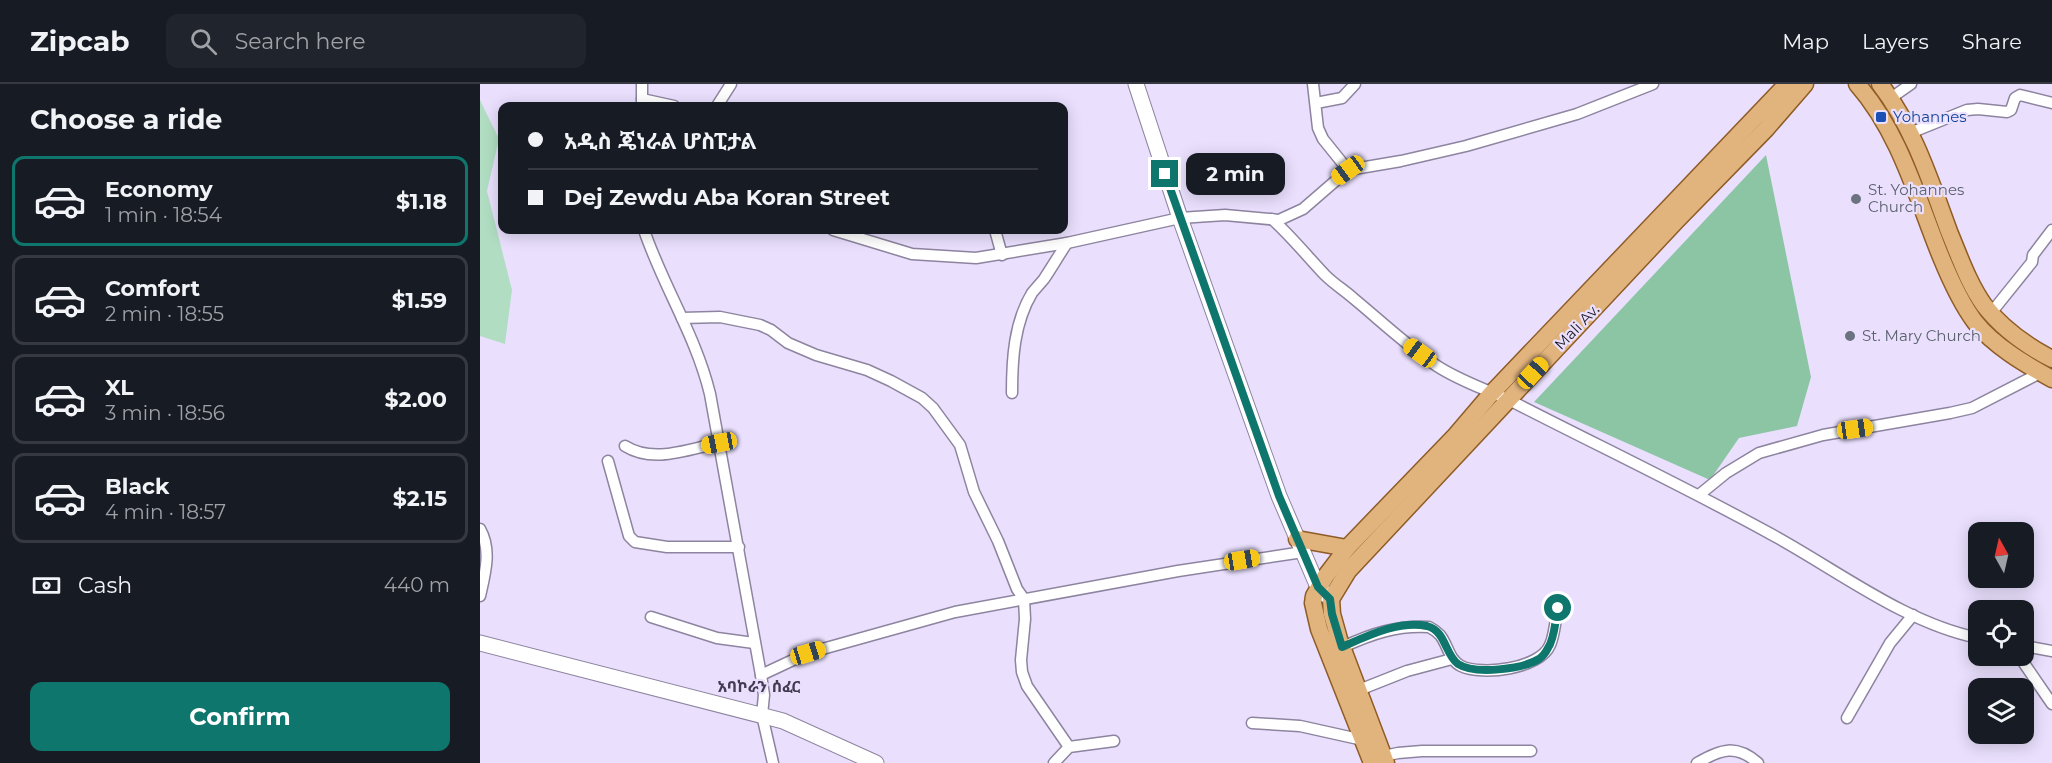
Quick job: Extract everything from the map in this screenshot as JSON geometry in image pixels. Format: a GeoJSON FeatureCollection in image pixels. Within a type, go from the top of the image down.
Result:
{"type":"FeatureCollection","features":[{"type":"Feature","properties":{"kind":"main road"},"geometry":{"type":"LineString","coordinates":[[1136,84],[1180,218],[1279,496],[1318,587],[1330,599],[1332,614],[1359,690],[1378,760]]}},
{"type":"Feature","properties":{"kind":"main road","name":"Mali Av."},"geometry":{"type":"LineString","coordinates":[[1330,599],[1348,571],[1761,123],[1787,84]]}},
{"type":"Feature","properties":{"kind":"main road","name":"Mali Av."},"geometry":{"type":"LineString","coordinates":[[1318,587],[1347,548],[1456,435],[1491,394],[1761,123],[1805,84]]}},
{"type":"Feature","properties":{"kind":"main road"},"geometry":{"type":"LineString","coordinates":[[1857,84],[1878,111],[1893,137],[1949,277],[1963,304],[1984,332],[2000,346],[2046,376]]}},
{"type":"Feature","properties":{"kind":"main road"},"geometry":{"type":"LineString","coordinates":[[1880,84],[1891,98],[1910,133],[1964,268],[1982,303],[2021,339],[2052,359]]}},
{"type":"Feature","properties":{"kind":"main road"},"geometry":{"type":"LineString","coordinates":[[1300,546],[1347,548]]}},
{"type":"Feature","properties":{"kind":"main road"},"geometry":{"type":"LineString","coordinates":[[1318,587],[1313,603],[1329,657],[1363,740],[1378,760]]}},
{"type":"Feature","properties":{"kind":"main road"},"geometry":{"type":"LineString","coordinates":[[480,643],[762,715],[806,731],[876,763]]}},
{"type":"Feature","properties":{"kind":"street"},"geometry":{"type":"LineString","coordinates":[[642,84],[642,102]]}},
{"type":"Feature","properties":{"kind":"street"},"geometry":{"type":"LineString","coordinates":[[720,102],[731,84]]}},
{"type":"Feature","properties":{"kind":"street"},"geometry":{"type":"LineString","coordinates":[[1313,84],[1318,128],[1323,139],[1348,170]]}},
{"type":"Feature","properties":{"kind":"street"},"geometry":{"type":"LineString","coordinates":[[1316,103],[1342,98],[1355,84]]}},
{"type":"Feature","properties":{"kind":"street"},"geometry":{"type":"LineString","coordinates":[[846,234],[912,254],[976,258],[1067,243],[1180,218],[1226,215],[1275,220],[1303,210],[1348,170],[1435,154],[1547,123],[1601,106],[1653,84]]}},
{"type":"Feature","properties":{"kind":"street"},"geometry":{"type":"LineString","coordinates":[[1891,98],[1911,84]]}},
{"type":"Feature","properties":{"kind":"street"},"geometry":{"type":"LineString","coordinates":[[1910,133],[1967,110],[2007,112],[2011,110],[2015,98],[2020,95],[2052,103]]}},
{"type":"Feature","properties":{"kind":"street"},"geometry":{"type":"LineString","coordinates":[[1275,220],[1334,283],[1402,341],[1446,371],[1491,394],[1508,399],[1699,495],[1801,550],[1931,625],[1968,637]]}},
{"type":"Feature","properties":{"kind":"street"},"geometry":{"type":"LineString","coordinates":[[1991,313],[2032,262],[2032,255],[2052,230]]}},
{"type":"Feature","properties":{"kind":"street"},"geometry":{"type":"LineString","coordinates":[[646,234],[703,367],[710,394],[761,675],[764,695],[762,715],[773,763]]}},
{"type":"Feature","properties":{"kind":"street"},"geometry":{"type":"LineString","coordinates":[[996,234],[1002,255]]}},
{"type":"Feature","properties":{"kind":"street"},"geometry":{"type":"LineString","coordinates":[[1012,393],[1012,358],[1025,307],[1067,243]]}},
{"type":"Feature","properties":{"kind":"street"},"geometry":{"type":"LineString","coordinates":[[682,318],[720,317],[760,325],[788,343],[816,355],[867,370],[922,398],[942,418],[960,445],[974,492],[1017,589],[1024,598],[1022,672],[1032,694],[1069,747]]}},
{"type":"Feature","properties":{"kind":"street"},"geometry":{"type":"LineString","coordinates":[[1699,495],[1726,473],[1759,453],[1823,435],[1972,408],[2046,376]]}},
{"type":"Feature","properties":{"kind":"street"},"geometry":{"type":"LineString","coordinates":[[625,446],[639,454],[654,456],[719,443]]}},
{"type":"Feature","properties":{"kind":"street"},"geometry":{"type":"LineString","coordinates":[[608,460],[629,536],[635,542],[667,547],[739,548]]}},
{"type":"Feature","properties":{"kind":"street"},"geometry":{"type":"LineString","coordinates":[[480,529],[486,543],[487,561],[480,596]]}},
{"type":"Feature","properties":{"kind":"street"},"geometry":{"type":"LineString","coordinates":[[761,675],[808,653],[955,612],[1300,546]]}},
{"type":"Feature","properties":{"kind":"street"},"geometry":{"type":"LineString","coordinates":[[1342,647],[1369,635],[1394,628],[1429,627],[1440,635],[1452,659],[1460,666],[1478,670],[1519,666],[1540,658],[1550,646],[1558,608]]}},
{"type":"Feature","properties":{"kind":"street"},"geometry":{"type":"LineString","coordinates":[[1847,718],[1890,643],[1913,615]]}},
{"type":"Feature","properties":{"kind":"street"},"geometry":{"type":"LineString","coordinates":[[651,617],[717,638],[754,643]]}},
{"type":"Feature","properties":{"kind":"street"},"geometry":{"type":"LineString","coordinates":[[2034,648],[2052,651]]}},
{"type":"Feature","properties":{"kind":"street"},"geometry":{"type":"LineString","coordinates":[[1359,690],[1407,671],[1452,659]]}},
{"type":"Feature","properties":{"kind":"street"},"geometry":{"type":"LineString","coordinates":[[2026,666],[2052,704]]}},
{"type":"Feature","properties":{"kind":"street"},"geometry":{"type":"LineString","coordinates":[[1252,723],[1300,726],[1363,740]]}},
{"type":"Feature","properties":{"kind":"street"},"geometry":{"type":"LineString","coordinates":[[1054,763],[1069,747],[1114,741]]}},
{"type":"Feature","properties":{"kind":"street"},"geometry":{"type":"LineString","coordinates":[[1378,760],[1422,751],[1531,751]]}},
{"type":"Feature","properties":{"kind":"street"},"geometry":{"type":"LineString","coordinates":[[1697,763],[1718,753],[1737,751],[1745,752],[1758,763]]}},
{"type":"Feature","properties":{"kind":"green space"},"geometry":{"type":"Polygon","coordinates":[[[480,100],[498,137],[487,191],[512,290],[505,344],[480,336],[480,100]]]}},
{"type":"Feature","properties":{"kind":"green space"},"geometry":{"type":"Polygon","coordinates":[[[1766,155],[1811,377],[1797,426],[1739,438],[1710,480],[1534,402],[1766,155]]]}},
{"type":"Feature","properties":{"kind":"place","name":"Yohannes"},"geometry":{"type":"Point","coordinates":[1881,117]}},
{"type":"Feature","properties":{"kind":"place","name":"St. Yohannes Church"},"geometry":{"type":"Point","coordinates":[1856,199]}},
{"type":"Feature","properties":{"kind":"place","name":"St. Mary Church"},"geometry":{"type":"Point","coordinates":[1850,336]}},
{"type":"Feature","properties":{"kind":"district","name":"አባኮራን ሰፈር"},"geometry":{"type":"Point","coordinates":[759,686]}},
{"type":"Feature","properties":{"kind":"route"},"geometry":{"type":"LineString","coordinates":[[1165,174],[1279,496],[1318,587],[1330,599],[1342,647],[1369,635],[1394,628],[1429,627],[1440,635],[1452,659],[1460,666],[1478,670],[1519,666],[1540,658],[1550,646],[1558,608]]}}]}
